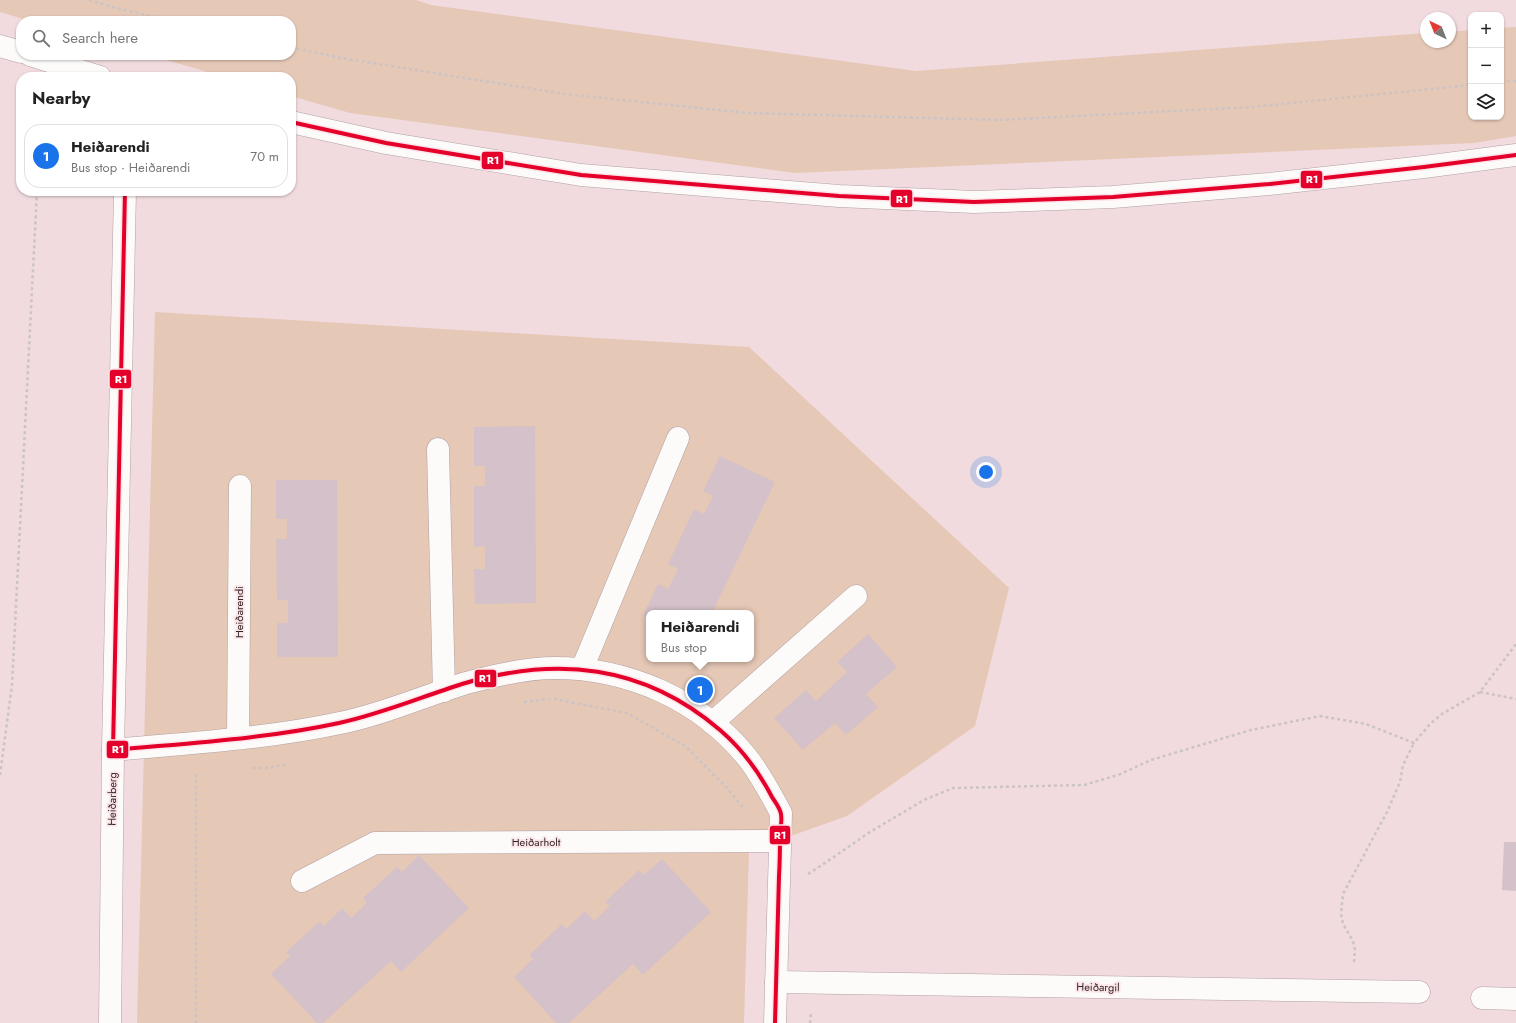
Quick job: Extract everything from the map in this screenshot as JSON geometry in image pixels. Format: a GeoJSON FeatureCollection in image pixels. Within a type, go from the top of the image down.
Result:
{"type":"FeatureCollection","features":[{"type":"Feature","properties":{"kind":"street"},"geometry":{"type":"LineString","coordinates":[[0,46],[16,51]]}},
{"type":"Feature","properties":{"kind":"street"},"geometry":{"type":"LineString","coordinates":[[46,60],[84,72]]}},
{"type":"Feature","properties":{"kind":"street"},"geometry":{"type":"LineString","coordinates":[[296,123],[386,144],[581,176],[839,196],[974,202],[1113,197],[1261,185],[1516,155]]}},
{"type":"Feature","properties":{"kind":"street","name":"Heiðarberg"},"geometry":{"type":"LineString","coordinates":[[110,1023],[113,750],[125,196]]}},
{"type":"Feature","properties":{"kind":"street"},"geometry":{"type":"LineString","coordinates":[[582,669],[678,438]]}},
{"type":"Feature","properties":{"kind":"street"},"geometry":{"type":"LineString","coordinates":[[438,449],[444,691]]}},
{"type":"Feature","properties":{"kind":"street","name":"Heiðarendi"},"geometry":{"type":"LineString","coordinates":[[238,738],[240,486]]}},
{"type":"Feature","properties":{"kind":"street"},"geometry":{"type":"LineString","coordinates":[[712,723],[856,596]]}},
{"type":"Feature","properties":{"kind":"street"},"geometry":{"type":"LineString","coordinates":[[113,750],[290,732],[342,722],[394,708],[477,680],[524,671],[553,668],[582,669],[639,681],[666,693],[696,710],[724,732],[746,756],[765,784],[781,813],[775,1023]]}},
{"type":"Feature","properties":{"kind":"street","name":"Heiðarholt"},"geometry":{"type":"LineString","coordinates":[[302,881],[375,843],[780,841]]}},
{"type":"Feature","properties":{"kind":"street","name":"Heiðargil"},"geometry":{"type":"LineString","coordinates":[[776,982],[1419,992]]}},
{"type":"Feature","properties":{"kind":"street"},"geometry":{"type":"LineString","coordinates":[[1482,998],[1516,999]]}},
{"type":"Feature","properties":{"kind":"path"},"geometry":{"type":"LineString","coordinates":[[89,0],[119,9],[151,16]]}},
{"type":"Feature","properties":{"kind":"path"},"geometry":{"type":"LineString","coordinates":[[296,48],[341,58],[564,94],[755,113],[999,120],[1252,107],[1468,85]]}},
{"type":"Feature","properties":{"kind":"path"},"geometry":{"type":"LineString","coordinates":[[1504,82],[1516,81]]}},
{"type":"Feature","properties":{"kind":"path"},"geometry":{"type":"LineString","coordinates":[[0,775],[12,685],[37,196]]}},
{"type":"Feature","properties":{"kind":"path"},"geometry":{"type":"LineString","coordinates":[[1330,990],[1339,986],[1346,978],[1352,969],[1354,959],[1353,941],[1343,924],[1341,914],[1343,894],[1387,812],[1400,782],[1403,766],[1414,743],[1430,724],[1442,714],[1480,692],[1516,644]]}},
{"type":"Feature","properties":{"kind":"path"},"geometry":{"type":"LineString","coordinates":[[1480,692],[1516,699]]}},
{"type":"Feature","properties":{"kind":"path"},"geometry":{"type":"LineString","coordinates":[[516,702],[552,698],[627,713],[685,746],[727,788],[751,819],[756,841]]}},
{"type":"Feature","properties":{"kind":"path"},"geometry":{"type":"LineString","coordinates":[[779,877],[802,877],[822,866],[870,832],[890,820],[924,800],[953,788],[1084,785],[1118,775],[1151,760],[1251,730],[1320,716],[1366,724],[1414,743]]}},
{"type":"Feature","properties":{"kind":"path"},"geometry":{"type":"LineString","coordinates":[[196,742],[196,1023]]}},
{"type":"Feature","properties":{"kind":"path"},"geometry":{"type":"LineString","coordinates":[[252,768],[267,768],[288,763]]}},
{"type":"Feature","properties":{"kind":"shaded area"},"geometry":{"type":"Polygon","coordinates":[[[0,0],[416,0],[431,5],[916,71],[1420,33],[1420,48],[1456,48],[1456,31],[1468,30],[1468,120],[1504,120],[1504,28],[1516,27],[1516,136],[1474,143],[795,173],[350,113],[296,97],[296,72],[208,72],[166,60],[296,60],[296,16],[16,17],[0,12],[0,0]]]}},
{"type":"Feature","properties":{"kind":"shaded area"},"geometry":{"type":"Polygon","coordinates":[[[155,312],[749,347],[1009,588],[975,726],[847,816],[749,851],[744,1023],[137,1023],[155,312]]]}},
{"type":"Feature","properties":{"kind":"building"},"geometry":{"type":"Polygon","coordinates":[[[535,426],[536,603],[475,604],[474,569],[485,569],[485,546],[474,547],[474,486],[485,486],[485,466],[474,466],[474,427],[535,426]]]}},
{"type":"Feature","properties":{"kind":"building"},"geometry":{"type":"Polygon","coordinates":[[[720,456],[775,482],[713,610],[646,610],[646,617],[643,616],[658,584],[668,589],[678,569],[668,564],[694,509],[704,514],[713,496],[703,491],[720,456]]]}},
{"type":"Feature","properties":{"kind":"building"},"geometry":{"type":"Polygon","coordinates":[[[276,480],[337,480],[338,657],[277,657],[277,623],[288,623],[288,600],[277,600],[276,539],[287,539],[287,519],[276,519],[276,480]]]}},
{"type":"Feature","properties":{"kind":"building"},"geometry":{"type":"Polygon","coordinates":[[[868,634],[897,667],[866,694],[878,707],[846,735],[835,723],[803,750],[774,718],[806,690],[816,701],[847,672],[837,662],[868,634]]]}},
{"type":"Feature","properties":{"kind":"building"},"geometry":{"type":"Polygon","coordinates":[[[1504,842],[1516,842],[1516,891],[1502,890],[1504,842]]]}},
{"type":"Feature","properties":{"kind":"building"},"geometry":{"type":"Polygon","coordinates":[[[419,855],[469,908],[401,972],[391,961],[323,1023],[317,1023],[271,974],[290,956],[286,952],[320,921],[324,926],[342,908],[351,918],[367,903],[363,898],[397,867],[402,872],[419,855]]]}},
{"type":"Feature","properties":{"kind":"building"},"geometry":{"type":"Polygon","coordinates":[[[662,859],[711,912],[643,975],[633,964],[569,1023],[556,1023],[514,977],[533,959],[529,955],[562,924],[566,929],[585,911],[594,921],[610,906],[605,902],[639,870],[644,875],[662,859]]]}},
{"type":"Feature","properties":{"kind":"transit line","name":"R1"},"geometry":{"type":"LineString","coordinates":[[296,123],[386,143],[581,175],[839,196],[974,202],[1113,197],[1269,184],[1516,155]]}},
{"type":"Feature","properties":{"kind":"transit line","name":"R1"},"geometry":{"type":"LineString","coordinates":[[125,196],[113,750],[255,737],[339,723],[370,715],[462,684],[497,675],[531,670],[565,669],[597,672],[629,679],[660,691],[691,708],[728,737],[756,770],[780,812],[781,821],[775,1023]]}},
{"type":"Feature","properties":{"kind":"place","name":"Heiðarendi"},"geometry":{"type":"Point","coordinates":[700,690]}}]}
